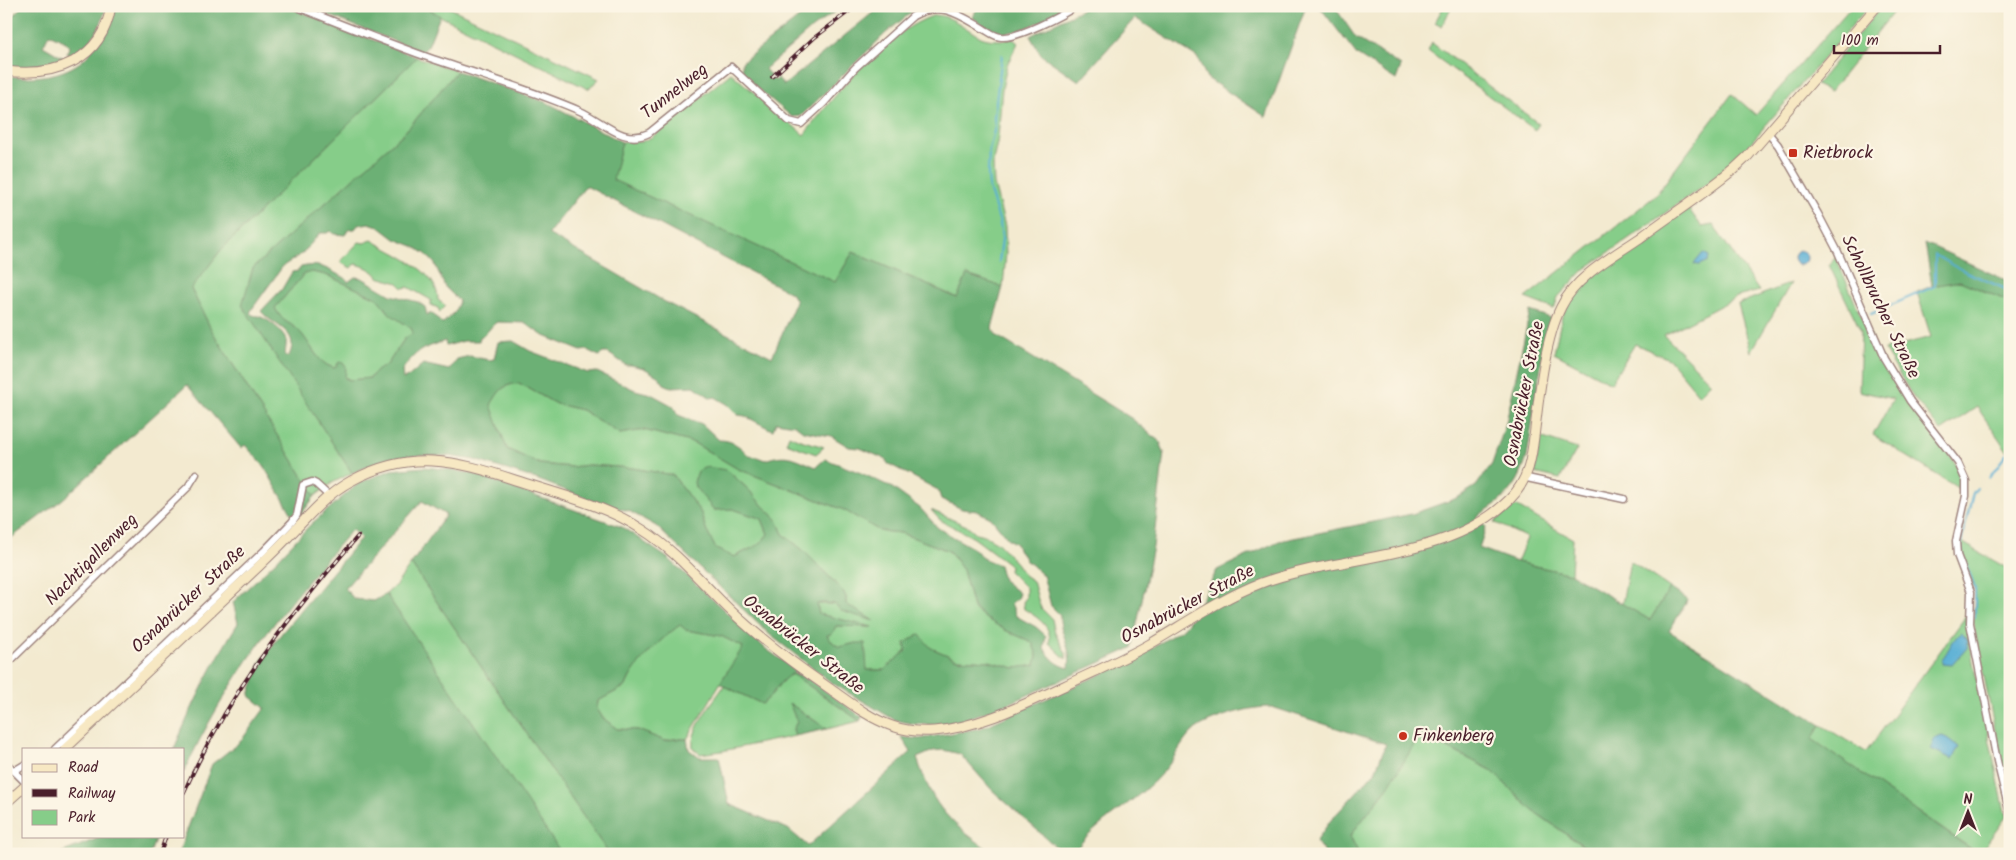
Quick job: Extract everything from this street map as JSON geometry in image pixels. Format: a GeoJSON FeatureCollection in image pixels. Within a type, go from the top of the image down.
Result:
{"type":"FeatureCollection","features":[{"type":"Feature","properties":{"kind":"main road"},"geometry":{"type":"LineString","coordinates":[[6,71],[45,72],[72,63],[81,57],[97,40],[108,20],[111,6]]}},
{"type":"Feature","properties":{"kind":"main road","name":"Osnabrücker Straße"},"geometry":{"type":"LineString","coordinates":[[66,748],[243,581],[328,496],[352,480],[391,464],[423,461],[463,465],[504,476],[612,514],[648,533],[667,548],[732,612],[766,642],[817,680],[877,720],[917,732],[959,726],[1014,709],[1120,660],[1219,603],[1266,581],[1413,548],[1465,530],[1509,501],[1526,478],[1531,461],[1536,418],[1552,332],[1564,300],[1589,274],[1734,169],[1768,133],[1877,6]]}},
{"type":"Feature","properties":{"kind":"main road"},"geometry":{"type":"LineString","coordinates":[[6,803],[22,789]]}},
{"type":"Feature","properties":{"kind":"street","name":"Tunnelweg"},"geometry":{"type":"LineString","coordinates":[[295,6],[417,53],[556,101],[583,113],[617,133],[634,137],[649,133],[731,67],[789,121],[801,124],[824,103],[855,68],[913,16],[922,11],[944,8],[1001,37],[1025,32],[1076,6]]}},
{"type":"Feature","properties":{"kind":"street","name":"Schollbrucher Straße"},"geometry":{"type":"LineString","coordinates":[[1768,133],[1778,144],[1838,252],[1884,358],[1910,401],[1958,463],[1966,481],[1966,496],[1956,541],[1958,555],[1970,592],[1970,622],[1997,761],[2010,814]]}},
{"type":"Feature","properties":{"kind":"street","name":"Nachtigallenweg"},"geometry":{"type":"LineString","coordinates":[[6,665],[188,487],[196,474]]}},
{"type":"Feature","properties":{"kind":"street"},"geometry":{"type":"LineString","coordinates":[[1526,478],[1624,499]]}},
{"type":"Feature","properties":{"kind":"street","name":"Osnabrücker Straße"},"geometry":{"type":"LineString","coordinates":[[56,748],[264,552],[292,522],[300,506],[303,485],[312,482],[328,496]]}},
{"type":"Feature","properties":{"kind":"street"},"geometry":{"type":"LineString","coordinates":[[6,763],[22,779]]}},
{"type":"Feature","properties":{"kind":"street"},"geometry":{"type":"LineString","coordinates":[[14,771],[22,766]]}},
{"type":"Feature","properties":{"kind":"green space"},"geometry":{"type":"Polygon","coordinates":[[[22,6],[106,6],[102,22],[94,36],[78,53],[71,57],[67,53],[69,47],[66,42],[49,34],[43,46],[62,57],[64,61],[50,66],[35,68],[6,66],[6,14],[12,18],[22,6]]]}},
{"type":"Feature","properties":{"kind":"green space"},"geometry":{"type":"Polygon","coordinates":[[[116,6],[286,6],[417,57],[221,250],[191,289],[212,331],[315,496],[296,521],[263,465],[245,445],[241,448],[187,385],[63,499],[7,541],[6,76],[37,77],[67,70],[76,65],[88,55],[105,33],[112,20],[116,6]]]}},
{"type":"Feature","properties":{"kind":"green space"},"geometry":{"type":"Polygon","coordinates":[[[305,6],[425,6],[440,16],[428,46],[422,52],[305,6]]]}},
{"type":"Feature","properties":{"kind":"green space"},"geometry":{"type":"Polygon","coordinates":[[[425,6],[446,6],[599,79],[588,89],[440,16],[425,6]]]}},
{"type":"Feature","properties":{"kind":"green space"},"geometry":{"type":"Polygon","coordinates":[[[814,6],[843,6],[812,28],[765,69],[775,81],[778,78],[784,85],[881,6],[919,6],[886,33],[801,116],[792,117],[742,75],[742,62],[814,6]]]}},
{"type":"Feature","properties":{"kind":"green space"},"geometry":{"type":"Polygon","coordinates":[[[979,6],[1069,6],[1032,26],[1001,33],[989,30],[972,17],[979,6]]]}},
{"type":"Feature","properties":{"kind":"green space"},"geometry":{"type":"Polygon","coordinates":[[[1088,6],[1306,6],[1266,117],[1207,78],[1197,57],[1135,18],[1079,81],[1041,55],[1030,36],[1088,6]]]}},
{"type":"Feature","properties":{"kind":"green space"},"geometry":{"type":"Polygon","coordinates":[[[1319,6],[1334,6],[1356,38],[1401,66],[1396,80],[1357,55],[1319,6]]]}},
{"type":"Feature","properties":{"kind":"green space"},"geometry":{"type":"Polygon","coordinates":[[[1444,6],[1452,6],[1442,26],[1435,22],[1444,6]]]}},
{"type":"Feature","properties":{"kind":"green space"},"geometry":{"type":"Polygon","coordinates":[[[1852,6],[1869,6],[1740,155],[1708,183],[1585,269],[1558,297],[1554,309],[1525,298],[1655,196],[1732,94],[1756,115],[1852,6]]]}},
{"type":"Feature","properties":{"kind":"green space"},"geometry":{"type":"Polygon","coordinates":[[[1882,6],[1898,6],[1830,92],[1816,85],[1882,6]]]}},
{"type":"Feature","properties":{"kind":"green space"},"geometry":{"type":"Polygon","coordinates":[[[935,15],[954,20],[981,37],[993,40],[1013,39],[1018,43],[1007,65],[1002,89],[998,139],[993,161],[994,184],[1005,226],[1006,254],[1003,287],[967,275],[958,298],[853,252],[835,282],[612,180],[622,142],[641,142],[652,137],[731,73],[804,135],[846,83],[879,50],[897,35],[935,15]]]}},
{"type":"Feature","properties":{"kind":"green space"},"geometry":{"type":"Polygon","coordinates":[[[1432,43],[1539,124],[1535,130],[1428,51],[1432,43]]]}},
{"type":"Feature","properties":{"kind":"green space"},"geometry":{"type":"Polygon","coordinates":[[[417,57],[457,71],[405,132],[253,268],[243,305],[352,473],[332,483],[315,496],[212,331],[191,289],[221,250],[417,57]]]}},
{"type":"Feature","properties":{"kind":"green space"},"geometry":{"type":"Polygon","coordinates":[[[457,71],[548,103],[622,142],[613,180],[835,282],[853,252],[957,298],[967,275],[1003,287],[992,328],[997,336],[1131,418],[1160,442],[1164,452],[1153,547],[1132,648],[1008,704],[963,720],[936,725],[914,724],[895,720],[832,683],[769,634],[656,526],[629,511],[599,503],[536,479],[475,460],[449,456],[422,455],[389,458],[352,473],[242,305],[253,268],[405,132],[457,71]],[[586,186],[548,234],[667,303],[772,357],[796,301],[791,293],[586,186]],[[369,223],[358,225],[355,229],[349,229],[345,235],[334,234],[330,231],[320,233],[303,253],[283,266],[252,309],[251,314],[260,316],[268,321],[279,329],[284,336],[286,339],[285,356],[289,356],[292,347],[289,335],[261,311],[282,289],[292,272],[298,271],[301,267],[321,266],[344,277],[348,282],[355,277],[362,278],[391,295],[418,302],[425,307],[427,315],[432,313],[442,324],[455,312],[459,301],[445,287],[435,264],[426,254],[413,246],[395,239],[378,226],[369,223]],[[312,272],[304,274],[275,308],[284,320],[300,332],[324,363],[335,368],[339,362],[343,363],[346,367],[345,378],[350,380],[370,378],[377,370],[387,365],[405,338],[412,334],[412,329],[390,314],[377,298],[326,275],[312,272]],[[497,322],[480,337],[479,341],[464,341],[446,346],[445,341],[420,351],[412,357],[402,370],[403,379],[423,364],[449,370],[457,359],[470,356],[489,360],[494,359],[498,342],[513,341],[530,351],[588,373],[597,372],[635,390],[651,394],[673,406],[678,415],[702,424],[719,440],[728,441],[736,445],[749,456],[765,460],[785,456],[816,467],[825,459],[861,473],[891,487],[920,508],[938,528],[976,550],[982,558],[999,565],[1003,580],[1019,593],[1017,599],[1011,603],[1016,616],[1036,627],[1046,636],[1044,648],[1058,663],[1069,668],[1069,653],[1061,627],[1060,615],[1051,606],[1043,575],[1026,561],[1016,544],[1008,539],[991,518],[977,511],[962,509],[941,499],[938,490],[887,463],[885,459],[860,448],[849,447],[831,436],[803,431],[795,425],[776,422],[773,430],[770,429],[745,416],[738,415],[727,404],[715,397],[711,398],[694,386],[671,387],[664,384],[659,377],[644,368],[626,365],[608,353],[603,353],[599,356],[587,350],[581,351],[542,335],[525,323],[497,322]],[[519,383],[509,385],[499,392],[491,405],[507,449],[540,464],[571,467],[589,465],[632,468],[673,475],[701,513],[706,530],[716,549],[734,557],[760,544],[768,534],[762,519],[733,509],[714,510],[695,487],[694,482],[698,471],[706,467],[727,470],[776,518],[783,534],[804,551],[843,591],[846,597],[846,604],[874,621],[841,611],[835,604],[817,604],[819,614],[872,627],[836,626],[832,634],[827,635],[839,647],[865,643],[867,670],[884,670],[906,651],[905,643],[919,634],[931,648],[957,659],[989,661],[1015,668],[1035,665],[1037,655],[1032,642],[1007,631],[985,618],[973,607],[963,570],[949,551],[901,533],[880,531],[844,510],[738,469],[694,443],[644,430],[620,434],[582,410],[556,404],[519,383]]]}},
{"type":"Feature","properties":{"kind":"green space"},"geometry":{"type":"Polygon","coordinates":[[[1688,208],[1702,227],[1713,225],[1759,291],[1737,297],[1664,335],[1711,383],[1699,395],[1669,359],[1635,344],[1611,383],[1554,353],[1562,316],[1573,295],[1590,277],[1688,208]]]}},
{"type":"Feature","properties":{"kind":"green space"},"geometry":{"type":"Polygon","coordinates":[[[372,240],[403,257],[423,272],[436,289],[438,300],[446,306],[440,312],[438,308],[431,305],[431,300],[408,287],[403,288],[398,283],[378,277],[371,270],[362,266],[356,264],[351,268],[340,262],[359,242],[364,243],[372,240]]]}},
{"type":"Feature","properties":{"kind":"green space"},"geometry":{"type":"Polygon","coordinates":[[[1925,243],[2010,282],[2010,302],[1960,281],[1932,286],[1925,243]]]}},
{"type":"Feature","properties":{"kind":"green space"},"geometry":{"type":"Polygon","coordinates":[[[1836,257],[1885,367],[1906,401],[1941,442],[1956,465],[1960,477],[1961,490],[1873,435],[1893,399],[1859,391],[1861,331],[1829,265],[1836,257]]]}},
{"type":"Feature","properties":{"kind":"green space"},"geometry":{"type":"Polygon","coordinates":[[[312,272],[326,275],[377,298],[390,313],[412,329],[412,334],[405,338],[387,365],[377,370],[370,378],[350,380],[344,376],[345,373],[338,363],[335,368],[324,363],[300,332],[284,320],[275,308],[304,274],[312,272]]]}},
{"type":"Feature","properties":{"kind":"green space"},"geometry":{"type":"Polygon","coordinates":[[[1960,281],[2010,302],[2010,450],[2008,452],[1977,407],[1941,431],[1913,397],[1884,349],[1931,337],[1917,292],[1932,286],[1960,281]]]}},
{"type":"Feature","properties":{"kind":"green space"},"geometry":{"type":"Polygon","coordinates":[[[1791,283],[1751,352],[1738,304],[1791,283]]]}},
{"type":"Feature","properties":{"kind":"green space"},"geometry":{"type":"Polygon","coordinates":[[[1530,311],[1551,318],[1546,334],[1527,457],[1519,478],[1509,493],[1476,517],[1486,527],[1479,548],[1517,562],[1571,574],[1650,620],[1670,588],[1688,600],[1669,631],[1821,725],[1812,739],[1978,854],[1595,854],[1532,810],[1491,770],[1421,734],[1388,787],[1350,836],[1359,854],[1325,854],[1316,841],[1331,820],[1375,772],[1386,744],[1272,707],[1264,707],[1226,715],[1196,729],[1185,740],[1163,772],[1141,793],[1093,831],[1072,854],[1064,854],[992,790],[960,754],[943,750],[933,751],[917,758],[930,791],[955,824],[995,854],[609,854],[411,564],[446,515],[422,501],[345,588],[354,599],[374,601],[386,594],[562,854],[178,854],[212,764],[240,742],[265,708],[250,696],[261,661],[281,634],[361,538],[352,530],[280,616],[237,676],[200,739],[185,770],[185,748],[174,748],[203,684],[238,623],[233,602],[310,525],[359,483],[391,470],[424,467],[474,474],[622,527],[669,559],[766,649],[862,717],[860,721],[792,674],[762,704],[724,686],[720,683],[743,647],[721,636],[686,630],[680,625],[657,644],[641,661],[626,686],[598,701],[597,709],[603,718],[617,729],[638,730],[665,741],[687,739],[689,750],[700,757],[719,757],[729,804],[788,829],[808,846],[911,752],[901,737],[919,739],[981,728],[1133,660],[1184,628],[1195,613],[1217,570],[1279,541],[1412,514],[1457,498],[1476,486],[1492,464],[1506,423],[1530,311]]]}},
{"type":"Feature","properties":{"kind":"green space"},"geometry":{"type":"Polygon","coordinates":[[[519,383],[556,404],[582,410],[620,434],[644,430],[694,443],[738,469],[844,510],[880,531],[901,533],[949,551],[963,570],[973,608],[985,618],[1007,631],[1032,642],[1037,655],[1035,666],[1015,668],[989,661],[957,659],[931,648],[906,651],[884,670],[867,670],[856,643],[839,647],[827,635],[836,626],[870,627],[819,614],[817,604],[835,604],[872,620],[846,604],[846,597],[843,591],[804,551],[783,534],[776,518],[727,470],[695,478],[695,487],[714,510],[733,509],[762,519],[768,534],[760,544],[734,557],[716,549],[706,530],[701,513],[673,475],[632,468],[589,465],[571,467],[540,464],[507,449],[490,405],[505,387],[519,383]]]}},
{"type":"Feature","properties":{"kind":"green space"},"geometry":{"type":"Polygon","coordinates":[[[789,435],[824,447],[816,454],[786,443],[789,435]]]}},
{"type":"Feature","properties":{"kind":"green space"},"geometry":{"type":"Polygon","coordinates":[[[1540,437],[1577,449],[1560,479],[1535,473],[1540,437]]]}},
{"type":"Feature","properties":{"kind":"green space"},"geometry":{"type":"Polygon","coordinates":[[[1516,506],[1573,539],[1571,574],[1517,562],[1527,538],[1494,522],[1516,506]]]}},
{"type":"Feature","properties":{"kind":"green space"},"geometry":{"type":"Polygon","coordinates":[[[931,510],[969,527],[976,533],[998,543],[1017,564],[1024,575],[1033,581],[1041,608],[1052,619],[1055,633],[1066,653],[1066,659],[1049,643],[1049,632],[1043,623],[1024,609],[1023,602],[1026,598],[1026,588],[1009,571],[1010,565],[974,538],[940,520],[931,510]]]}},
{"type":"Feature","properties":{"kind":"green space"},"geometry":{"type":"Polygon","coordinates":[[[1960,541],[2010,570],[2010,772],[2005,779],[1973,623],[1975,592],[1962,554],[1960,541]]]}},
{"type":"Feature","properties":{"kind":"green space"},"geometry":{"type":"Polygon","coordinates":[[[1630,561],[1670,588],[1650,620],[1622,604],[1630,561]]]}},
{"type":"Feature","properties":{"kind":"green space"},"geometry":{"type":"Polygon","coordinates":[[[411,564],[609,854],[562,854],[538,820],[386,594],[396,585],[411,564]]]}},
{"type":"Feature","properties":{"kind":"green space"},"geometry":{"type":"Polygon","coordinates":[[[1966,616],[1973,662],[2006,817],[1979,854],[1811,739],[1821,725],[1866,752],[1966,616]]]}},
{"type":"Feature","properties":{"kind":"green space"},"geometry":{"type":"Polygon","coordinates":[[[680,625],[687,630],[721,636],[743,647],[742,650],[687,739],[665,741],[638,730],[617,729],[603,718],[597,709],[598,701],[626,686],[635,669],[648,652],[680,625]]]}},
{"type":"Feature","properties":{"kind":"green space"},"geometry":{"type":"Polygon","coordinates":[[[792,674],[860,721],[827,729],[790,704],[797,722],[793,729],[795,736],[700,754],[693,748],[695,733],[699,724],[724,686],[762,704],[792,674]]]}},
{"type":"Feature","properties":{"kind":"green space"},"geometry":{"type":"Polygon","coordinates":[[[789,703],[827,729],[795,736],[793,729],[797,722],[789,703]]]}},
{"type":"Feature","properties":{"kind":"green space"},"geometry":{"type":"Polygon","coordinates":[[[1420,734],[1491,770],[1532,810],[1594,854],[1359,854],[1350,836],[1388,787],[1420,734]]]}},
{"type":"Feature","properties":{"kind":"green space"},"geometry":{"type":"Polygon","coordinates":[[[99,838],[155,838],[150,854],[58,854],[99,838]]]}},
{"type":"Feature","properties":{"kind":"water"},"geometry":{"type":"Polygon","coordinates":[[[1800,251],[1805,253],[1807,258],[1805,263],[1800,265],[1795,263],[1793,258],[1795,253],[1800,251]]]}},
{"type":"Feature","properties":{"kind":"water"},"geometry":{"type":"Polygon","coordinates":[[[1703,253],[1709,256],[1708,261],[1699,265],[1694,264],[1703,253]]]}},
{"type":"Feature","properties":{"kind":"water"},"geometry":{"type":"Polygon","coordinates":[[[1961,633],[1968,640],[1967,648],[1952,665],[1942,664],[1942,659],[1955,638],[1961,633]]]}},
{"type":"Feature","properties":{"kind":"water"},"geometry":{"type":"Polygon","coordinates":[[[1942,736],[1959,747],[1952,759],[1931,749],[1934,739],[1942,736]]]}},
{"type":"Feature","properties":{"kind":"waterway"},"geometry":{"type":"LineString","coordinates":[[999,262],[1002,239],[1000,223],[989,188],[988,174],[989,150],[995,127],[994,117],[1002,55]]}},
{"type":"Feature","properties":{"kind":"waterway"},"geometry":{"type":"LineString","coordinates":[[1871,314],[1935,286],[1935,255],[1962,270],[2010,291]]}},
{"type":"Feature","properties":{"kind":"waterway"},"geometry":{"type":"LineString","coordinates":[[1989,478],[2010,449]]}},
{"type":"Feature","properties":{"kind":"waterway"},"geometry":{"type":"LineString","coordinates":[[1975,617],[1975,587],[1962,554],[1961,543],[1973,493],[1977,488]]}},
{"type":"Feature","properties":{"kind":"railway"},"geometry":{"type":"LineString","coordinates":[[772,77],[814,38],[856,6]]}},
{"type":"Feature","properties":{"kind":"railway"},"geometry":{"type":"LineString","coordinates":[[185,790],[220,721],[261,658],[307,597],[358,536]]}},
{"type":"Feature","properties":{"kind":"railway"},"geometry":{"type":"LineString","coordinates":[[160,854],[165,838]]}},
{"type":"Feature","properties":{"kind":"place","name":"Rietbrock"},"geometry":{"type":"Point","coordinates":[1793,153]}},
{"type":"Feature","properties":{"kind":"place","name":"Finkenberg"},"geometry":{"type":"Point","coordinates":[1403,736]}}]}
